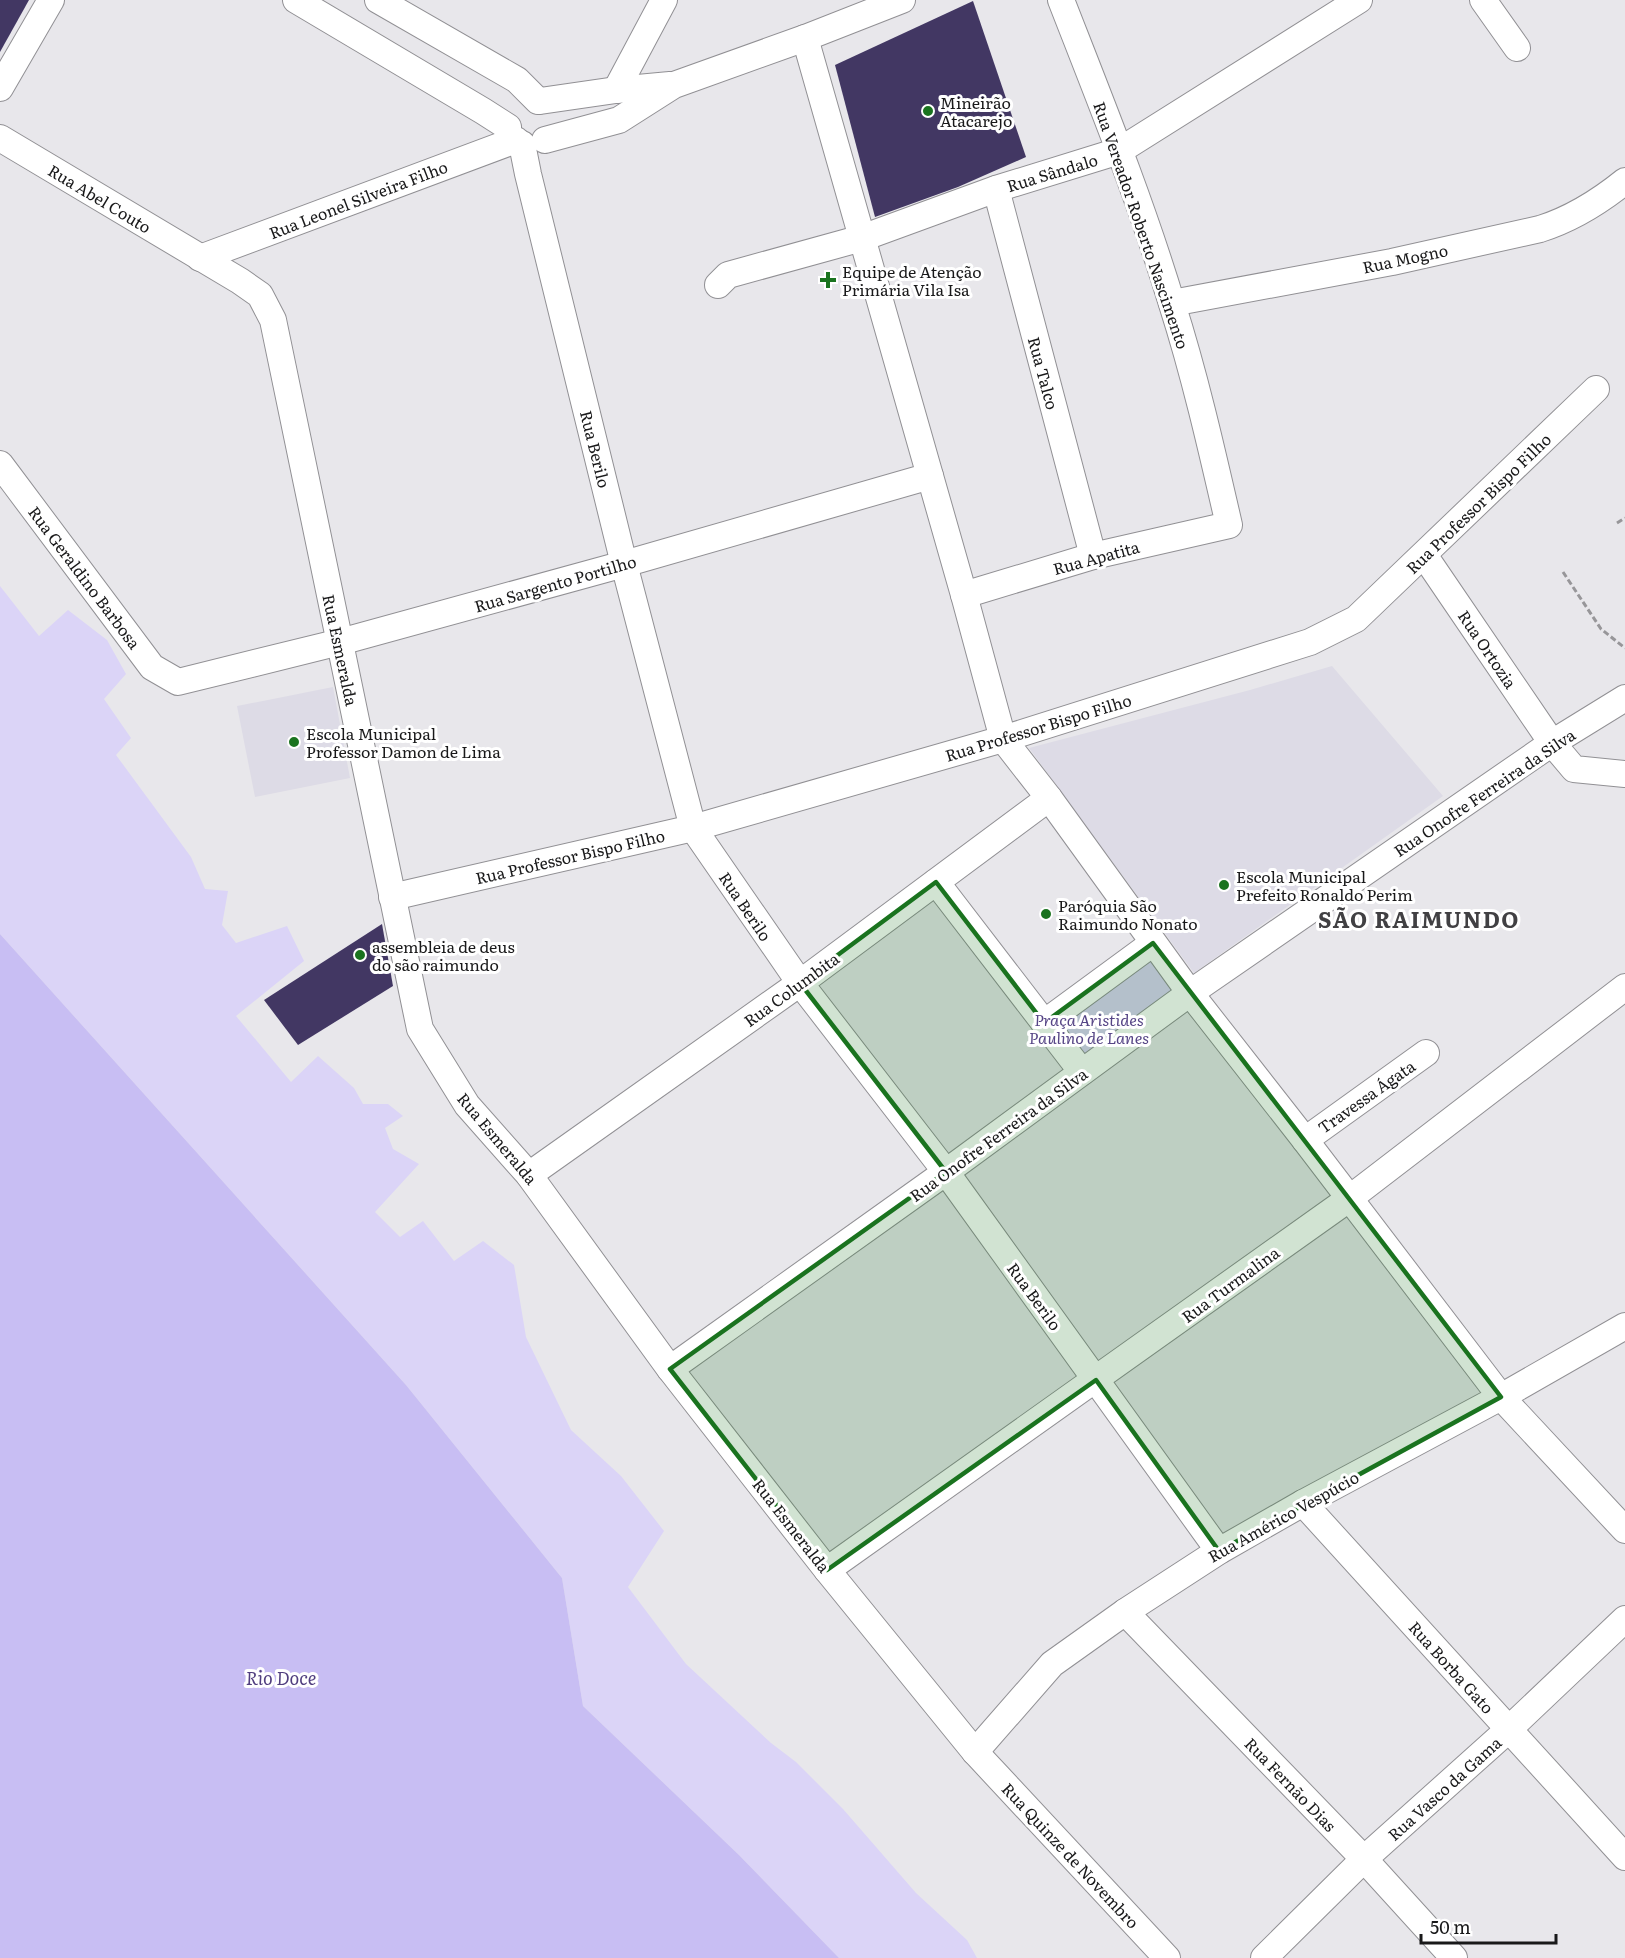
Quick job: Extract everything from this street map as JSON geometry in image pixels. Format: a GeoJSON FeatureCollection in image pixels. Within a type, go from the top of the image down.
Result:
{"type":"FeatureCollection","features":[{"type":"Feature","properties":{"kind":"street"},"geometry":{"type":"LineString","coordinates":[[0,88],[51,0]]}},
{"type":"Feature","properties":{"kind":"street"},"geometry":{"type":"LineString","coordinates":[[296,0],[331,9],[523,138]]}},
{"type":"Feature","properties":{"kind":"street"},"geometry":{"type":"LineString","coordinates":[[378,0],[517,80],[539,101]]}},
{"type":"Feature","properties":{"kind":"street"},"geometry":{"type":"LineString","coordinates":[[616,90],[664,0]]}},
{"type":"Feature","properties":{"kind":"street"},"geometry":{"type":"LineString","coordinates":[[539,101],[616,90],[674,85],[806,38],[902,0]]}},
{"type":"Feature","properties":{"kind":"street","name":"Rua Vereador Roberto Nascimento"},"geometry":{"type":"LineString","coordinates":[[1061,0],[1119,151],[1172,303],[1204,418],[1229,525]]}},
{"type":"Feature","properties":{"kind":"street","name":"Rua Sândalo"},"geometry":{"type":"LineString","coordinates":[[718,285],[728,275],[862,238],[996,189],[1119,151],[1359,0]]}},
{"type":"Feature","properties":{"kind":"street"},"geometry":{"type":"LineString","coordinates":[[1483,0],[1517,48]]}},
{"type":"Feature","properties":{"kind":"street"},"geometry":{"type":"LineString","coordinates":[[806,38],[1003,739],[1049,798],[1190,993],[1501,1397],[1625,1530]]}},
{"type":"Feature","properties":{"kind":"street","name":"Rua Leonel Silveira Filho"},"geometry":{"type":"LineString","coordinates":[[200,258],[523,138],[619,120],[674,85]]}},
{"type":"Feature","properties":{"kind":"street"},"geometry":{"type":"LineString","coordinates":[[525,100],[539,101],[551,112],[553,127],[523,138],[508,120],[513,107],[525,100]]}},
{"type":"Feature","properties":{"kind":"street","name":"Rua Abel Couto"},"geometry":{"type":"LineString","coordinates":[[0,138],[200,258]]}},
{"type":"Feature","properties":{"kind":"street","name":"Rua Berilo"},"geometry":{"type":"LineString","coordinates":[[523,138],[528,174],[624,564],[693,828],[800,983],[946,1172],[1219,1551]]}},
{"type":"Feature","properties":{"kind":"street","name":"Rua Mogno"},"geometry":{"type":"LineString","coordinates":[[1172,303],[1392,262],[1540,229],[1560,223],[1580,213],[1602,200],[1625,181]]}},
{"type":"Feature","properties":{"kind":"street","name":"Rua Talco"},"geometry":{"type":"LineString","coordinates":[[996,189],[1093,556]]}},
{"type":"Feature","properties":{"kind":"street","name":"Rua Esmeralda"},"geometry":{"type":"LineString","coordinates":[[200,258],[260,295],[273,320],[420,1029],[467,1105],[530,1175],[670,1369],[827,1570],[975,1752]]}},
{"type":"Feature","properties":{"kind":"street","name":"Rua Professor Bispo Filho"},"geometry":{"type":"LineString","coordinates":[[392,897],[693,828],[1003,739],[1310,642],[1356,618],[1596,389]]}},
{"type":"Feature","properties":{"kind":"street","name":"Rua Geraldino Barbosa"},"geometry":{"type":"LineString","coordinates":[[0,464],[152,667],[178,682]]}},
{"type":"Feature","properties":{"kind":"street","name":"Rua Sargento Portilho"},"geometry":{"type":"LineString","coordinates":[[178,682],[340,642],[624,564],[930,476]]}},
{"type":"Feature","properties":{"kind":"street","name":"Rua Apatita"},"geometry":{"type":"LineString","coordinates":[[964,595],[1093,556],[1229,525]]}},
{"type":"Feature","properties":{"kind":"street","name":"Rua Ortozia"},"geometry":{"type":"LineString","coordinates":[[1424,555],[1552,743],[1574,769],[1625,774]]}},
{"type":"Feature","properties":{"kind":"street","name":"Rua Onofre Ferreira da Silva"},"geometry":{"type":"LineString","coordinates":[[670,1369],[946,1172],[1190,993],[1552,743],[1625,698]]}},
{"type":"Feature","properties":{"kind":"street","name":"Rua Columbita"},"geometry":{"type":"LineString","coordinates":[[530,1175],[800,983],[1049,798]]}},
{"type":"Feature","properties":{"kind":"street"},"geometry":{"type":"LineString","coordinates":[[936,882],[1082,1072]]}},
{"type":"Feature","properties":{"kind":"street"},"geometry":{"type":"LineString","coordinates":[[1044,1023],[1153,943]]}},
{"type":"Feature","properties":{"kind":"street","name":"Rua Turmalina"},"geometry":{"type":"LineString","coordinates":[[827,1570],[1350,1198],[1625,987]]}},
{"type":"Feature","properties":{"kind":"street","name":"Travessa Ágata"},"geometry":{"type":"LineString","coordinates":[[1305,1140],[1426,1053]]}},
{"type":"Feature","properties":{"kind":"street","name":"Rua Américo Vespúcio"},"geometry":{"type":"LineString","coordinates":[[975,1752],[1052,1664],[1125,1612],[1219,1551],[1303,1503],[1501,1397],[1625,1326]]}},
{"type":"Feature","properties":{"kind":"street","name":"Rua Borba Gato"},"geometry":{"type":"LineString","coordinates":[[1303,1503],[1625,1857]]}},
{"type":"Feature","properties":{"kind":"street","name":"Rua Fernão Dias"},"geometry":{"type":"LineString","coordinates":[[1125,1612],[1364,1860],[1454,1958]]}},
{"type":"Feature","properties":{"kind":"street","name":"Rua Vasco da Gama"},"geometry":{"type":"LineString","coordinates":[[1264,1958],[1364,1860],[1625,1620]]}},
{"type":"Feature","properties":{"kind":"street","name":"Rua Quinze de Novembro"},"geometry":{"type":"LineString","coordinates":[[975,1752],[1167,1958]]}},
{"type":"Feature","properties":{"kind":"path"},"geometry":{"type":"LineString","coordinates":[[1617,523],[1625,518]]}},
{"type":"Feature","properties":{"kind":"path"},"geometry":{"type":"LineString","coordinates":[[1563,572],[1601,629],[1625,648]]}},
{"type":"Feature","properties":{"kind":"highlighted area"},"geometry":{"type":"Polygon","coordinates":[[[936,882],[1044,1023],[1153,943],[1501,1397],[1219,1551],[1096,1380],[827,1570],[670,1369],[946,1172],[800,983],[936,882]]]}},
{"type":"Feature","properties":{"kind":"shaded area","name":"Escola Municipal Prefeito Ronaldo Perim"},"geometry":{"type":"Polygon","coordinates":[[[1332,666],[1443,796],[1194,973],[1029,748],[1332,666]]]}},
{"type":"Feature","properties":{"kind":"shaded area","name":"Escola Municipal Professor Damon de Lima"},"geometry":{"type":"Polygon","coordinates":[[[333,687],[350,778],[255,797],[237,706],[333,687]]]}},
{"type":"Feature","properties":{"kind":"green space"},"geometry":{"type":"Polygon","coordinates":[[[0,586],[39,636],[68,610],[107,640],[126,674],[104,699],[131,738],[116,755],[191,857],[205,889],[228,891],[222,925],[236,943],[287,926],[304,961],[236,1016],[291,1082],[318,1056],[354,1088],[363,1104],[388,1104],[403,1116],[385,1128],[393,1149],[419,1164],[375,1212],[400,1237],[423,1221],[454,1261],[483,1241],[514,1265],[526,1337],[571,1430],[621,1476],[664,1531],[628,1587],[686,1664],[771,1743],[796,1762],[843,1809],[916,1893],[967,1940],[977,1958],[839,1958],[739,1855],[583,1706],[562,1578],[406,1385],[0,934],[0,586]]]}},
{"type":"Feature","properties":{"kind":"green space","name":"Praça Aristides Paulino de Lanes"},"geometry":{"type":"Polygon","coordinates":[[[1146,954],[1177,998],[1082,1068],[1048,1024],[1146,954]]]}},
{"type":"Feature","properties":{"kind":"water","name":"Rio Doce"},"geometry":{"type":"Polygon","coordinates":[[[0,934],[406,1385],[562,1578],[583,1706],[739,1855],[839,1958],[0,1958],[0,934]]]}},
{"type":"Feature","properties":{"kind":"building"},"geometry":{"type":"Polygon","coordinates":[[[0,0],[29,0],[0,52],[0,0]]]}},
{"type":"Feature","properties":{"kind":"building","name":"Mineirão Atacarejo"},"geometry":{"type":"Polygon","coordinates":[[[973,1],[1026,157],[958,187],[875,217],[835,65],[973,1]]]}},
{"type":"Feature","properties":{"kind":"building","name":"assembleia de deus do são raimundo"},"geometry":{"type":"Polygon","coordinates":[[[382,924],[393,986],[298,1045],[264,1000],[382,924]]]}},
{"type":"Feature","properties":{"kind":"place","name":"Mineirão Atacarejo"},"geometry":{"type":"Point","coordinates":[928,111]}},
{"type":"Feature","properties":{"kind":"place","name":"Equipe de Atenção Primária Vila Isa"},"geometry":{"type":"Point","coordinates":[828,280]}},
{"type":"Feature","properties":{"kind":"place","name":"Escola Municipal Professor Damon de Lima"},"geometry":{"type":"Point","coordinates":[294,742]}},
{"type":"Feature","properties":{"kind":"place","name":"Escola Municipal Prefeito Ronaldo Perim"},"geometry":{"type":"Point","coordinates":[1224,885]}},
{"type":"Feature","properties":{"kind":"place","name":"Paróquia São Raimundo Nonato"},"geometry":{"type":"Point","coordinates":[1046,914]}},
{"type":"Feature","properties":{"kind":"place","name":"assembleia de deus do são raimundo"},"geometry":{"type":"Point","coordinates":[360,955]}},
{"type":"Feature","properties":{"kind":"district","name":"SÃO RAIMUNDO"},"geometry":{"type":"Point","coordinates":[1419,918]}}]}
